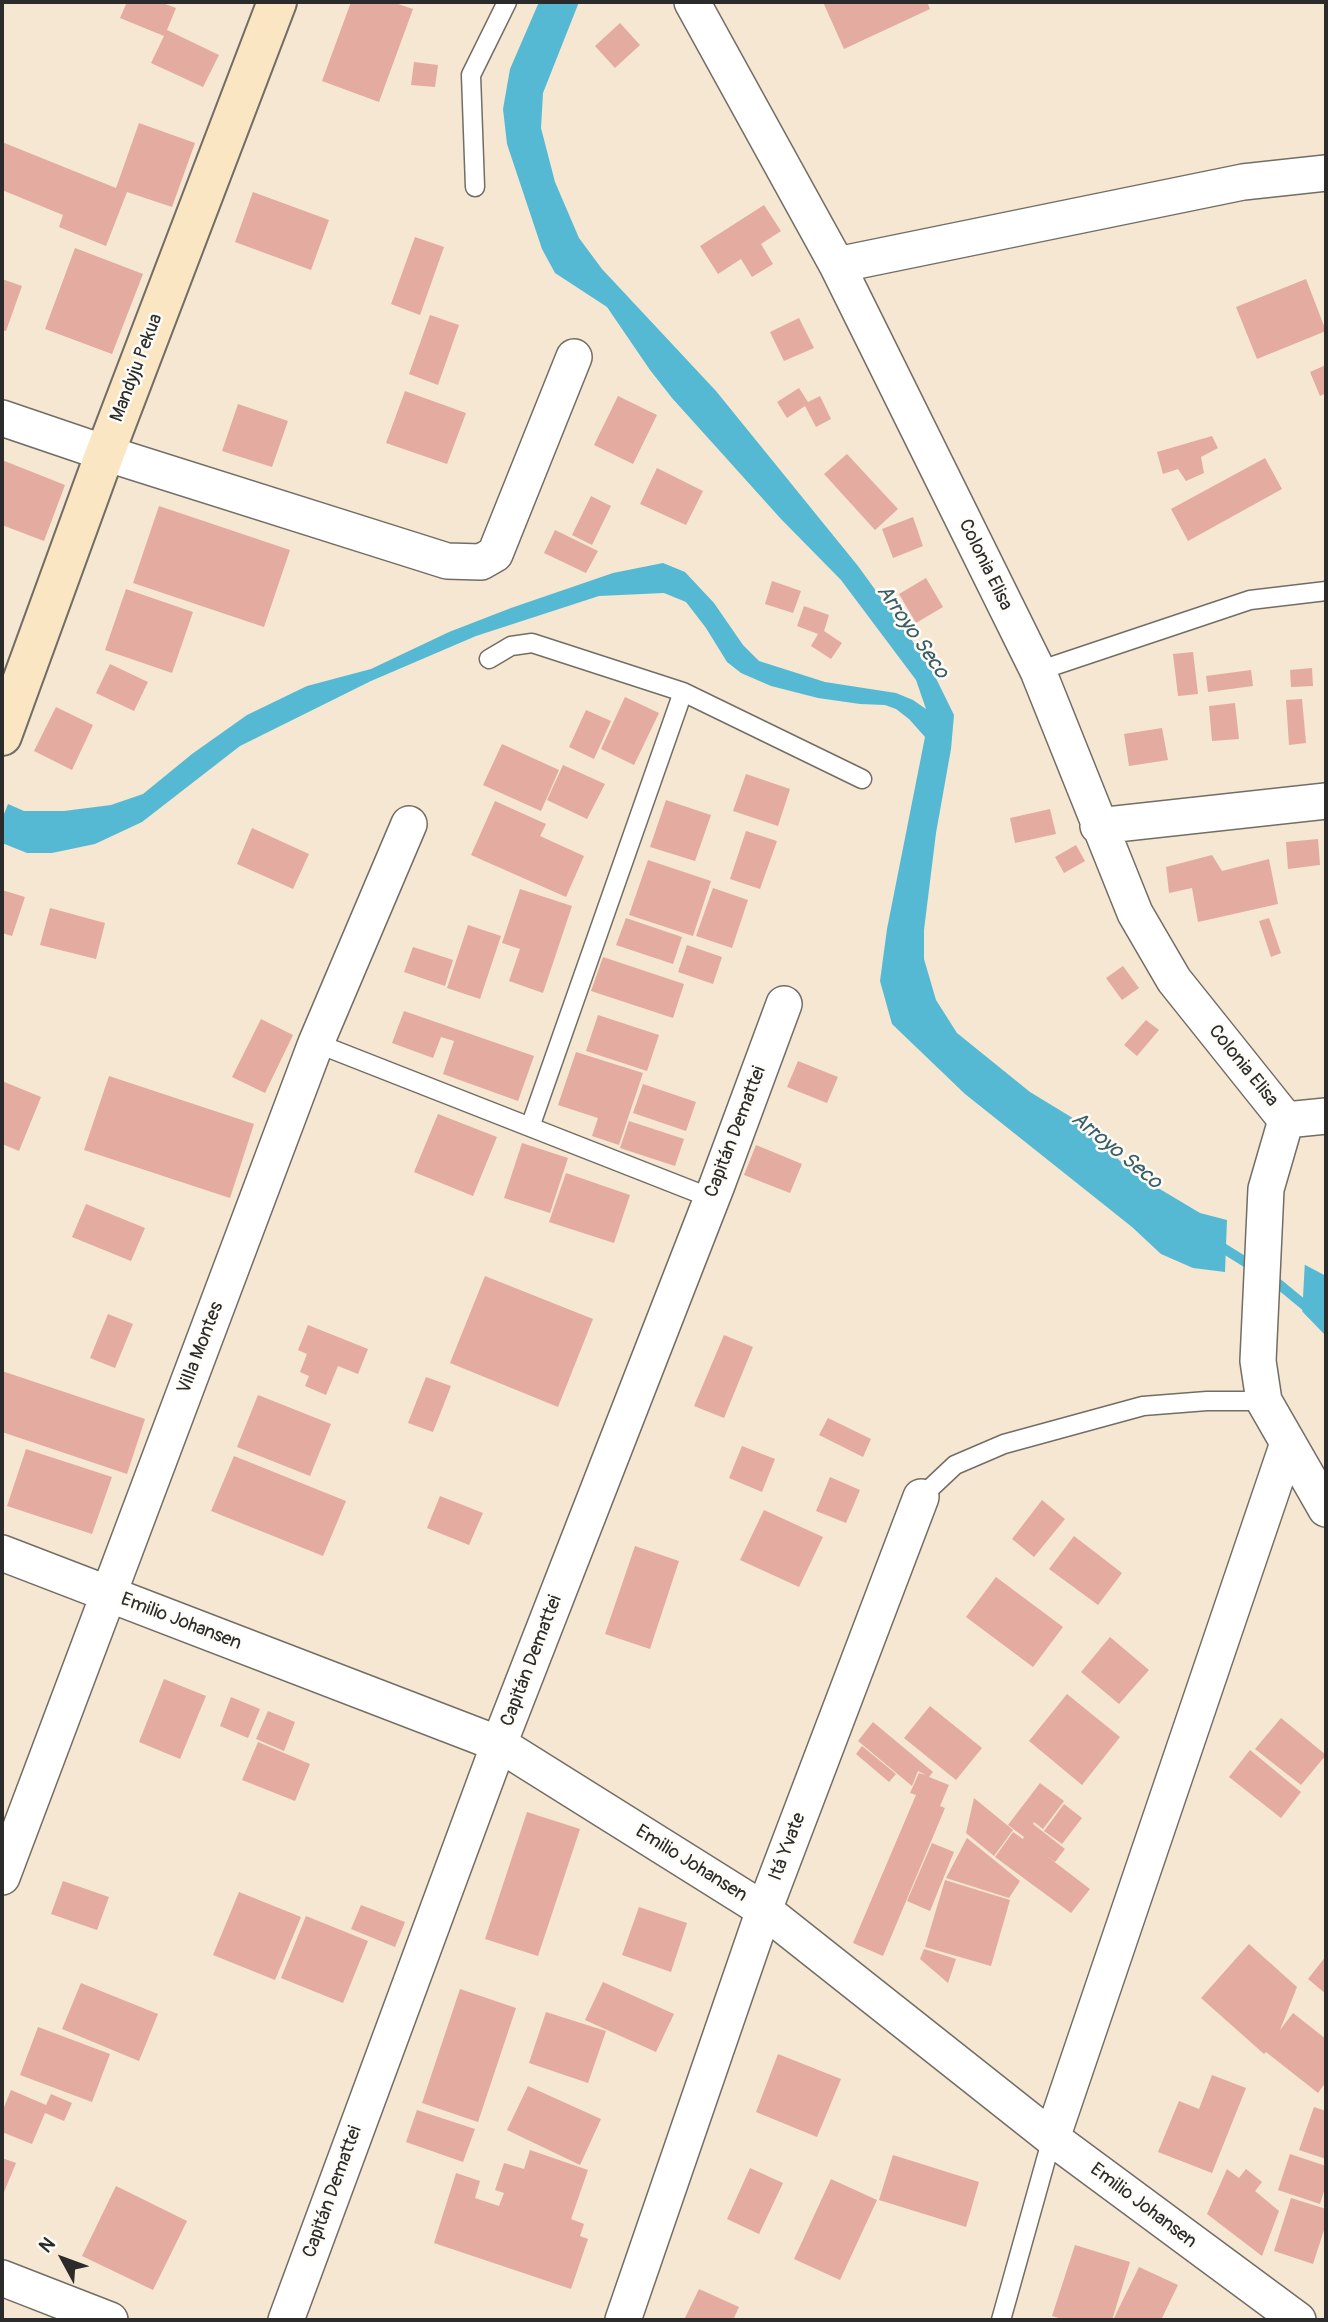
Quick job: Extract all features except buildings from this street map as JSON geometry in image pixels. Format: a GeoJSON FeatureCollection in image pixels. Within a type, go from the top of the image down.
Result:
{"type":"FeatureCollection","features":[{"type":"Feature","properties":{"kind":"street","name":"Mandyju Pekua"},"geometry":{"type":"LineString","coordinates":[[2,736],[105,453],[277,2]]}},
{"type":"Feature","properties":{"kind":"street","name":"Colonia Elisa"},"geometry":{"type":"LineString","coordinates":[[692,2],[837,265],[1038,671],[1135,913],[1174,980],[1286,1120]]}},
{"type":"Feature","properties":{"kind":"street"},"geometry":{"type":"LineString","coordinates":[[837,265],[1243,182],[1326,173]]}},
{"type":"Feature","properties":{"kind":"street"},"geometry":{"type":"LineString","coordinates":[[2,418],[447,561],[481,562],[495,554],[574,357]]}},
{"type":"Feature","properties":{"kind":"street"},"geometry":{"type":"LineString","coordinates":[[1098,826],[1326,801]]}},
{"type":"Feature","properties":{"kind":"street","name":"Villa Montes"},"geometry":{"type":"LineString","coordinates":[[2,1877],[316,1043],[410,824]]}},
{"type":"Feature","properties":{"kind":"street","name":"Capitán Demattei"},"geometry":{"type":"LineString","coordinates":[[286,2320],[499,1744],[711,1198],[783,1004]]}},
{"type":"Feature","properties":{"kind":"street"},"geometry":{"type":"LineString","coordinates":[[1326,1116],[1286,1120],[1266,1189],[1258,1361],[1264,1401],[1326,1509]]}},
{"type":"Feature","properties":{"kind":"street"},"geometry":{"type":"LineString","coordinates":[[1052,2138],[1288,1443]]}},
{"type":"Feature","properties":{"kind":"street","name":"Itá Yvate"},"geometry":{"type":"LineString","coordinates":[[623,2320],[764,1910],[921,1497]]}},
{"type":"Feature","properties":{"kind":"street","name":"Emilio Johansen"},"geometry":{"type":"LineString","coordinates":[[2,1553],[499,1744],[764,1910],[1052,2138],[1298,2320]]}},
{"type":"Feature","properties":{"kind":"street"},"geometry":{"type":"LineString","coordinates":[[2,2278],[110,2320]]}},
{"type":"Feature","properties":{"kind":"lane"},"geometry":{"type":"LineString","coordinates":[[475,187],[471,75],[507,2]]}},
{"type":"Feature","properties":{"kind":"lane"},"geometry":{"type":"LineString","coordinates":[[1038,671],[1250,600],[1326,591]]}},
{"type":"Feature","properties":{"kind":"lane"},"geometry":{"type":"LineString","coordinates":[[489,659],[511,646],[532,643],[683,692],[862,779]]}},
{"type":"Feature","properties":{"kind":"lane"},"geometry":{"type":"LineString","coordinates":[[530,1127],[683,692]]}},
{"type":"Feature","properties":{"kind":"lane"},"geometry":{"type":"LineString","coordinates":[[316,1043],[711,1198]]}},
{"type":"Feature","properties":{"kind":"lane"},"geometry":{"type":"LineString","coordinates":[[921,1497],[955,1465],[1003,1444],[1143,1405],[1264,1401]]}},
{"type":"Feature","properties":{"kind":"lane"},"geometry":{"type":"LineString","coordinates":[[1001,2320],[1052,2138]]}},
{"type":"Feature","properties":{"kind":"water"},"geometry":{"type":"Polygon","coordinates":[[[539,2],[579,2],[543,93],[541,128],[555,182],[579,238],[602,269],[716,391],[858,566],[929,664],[954,715],[924,930],[924,959],[936,1000],[957,1033],[1030,1092],[1076,1120],[1133,1173],[1200,1213],[1227,1220],[1225,1272],[1193,1268],[1161,1254],[1132,1227],[965,1094],[892,1024],[880,981],[887,929],[925,737],[909,719],[885,705],[818,698],[771,686],[741,673],[727,662],[686,602],[664,593],[599,596],[476,636],[371,681],[240,746],[142,822],[95,844],[52,853],[27,853],[2,843],[2,819],[8,804],[24,811],[64,811],[111,805],[143,794],[192,754],[247,715],[307,686],[371,669],[449,632],[511,608],[613,573],[663,563],[685,572],[714,603],[743,645],[759,661],[825,682],[896,693],[926,709],[916,680],[841,580],[781,519],[672,398],[607,307],[555,273],[542,249],[507,144],[503,109],[510,69],[539,2]]]}},
{"type":"Feature","properties":{"kind":"water"},"geometry":{"type":"Polygon","coordinates":[[[1296,1260],[1326,1276],[1326,1336],[1295,1304],[1296,1260]]]}},
{"type":"Feature","properties":{"kind":"pier"},"geometry":{"type":"Polygon","coordinates":[[[1296,1256],[1305,1260],[1302,1316],[1292,1304],[1293,1259],[1296,1256]]]}},
{"type":"Feature","properties":{"kind":"waterway","name":"Arroyo Seco"},"geometry":{"type":"LineString","coordinates":[[1215,1243],[1255,1268]]}},
{"type":"Feature","properties":{"kind":"waterway","name":"Arroyo Seco"},"geometry":{"type":"LineString","coordinates":[[1269,1276],[1326,1323]]}}]}
